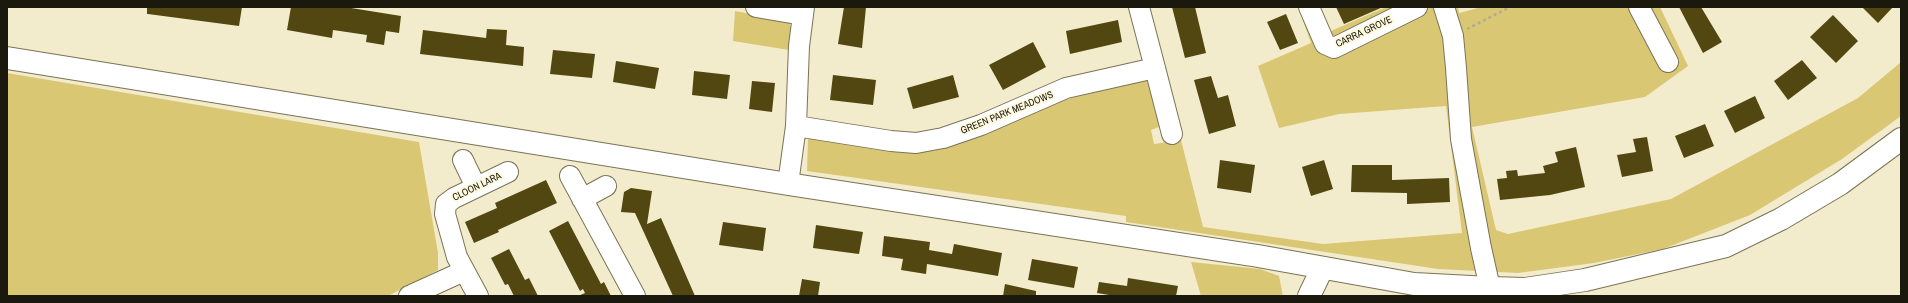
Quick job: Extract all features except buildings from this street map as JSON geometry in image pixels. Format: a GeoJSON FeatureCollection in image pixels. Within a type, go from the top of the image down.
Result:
{"type":"FeatureCollection","features":[{"type":"Feature","properties":{"kind":"main road"},"geometry":{"type":"LineString","coordinates":[[7,58],[788,184],[1250,255],[1322,269],[1414,284],[1490,288],[1525,289],[1585,280],[1726,246],[1781,219],[1840,184],[1901,139]]}},
{"type":"Feature","properties":{"kind":"main road"},"geometry":{"type":"LineString","coordinates":[[1309,296],[1322,269]]}},
{"type":"Feature","properties":{"kind":"street"},"geometry":{"type":"LineString","coordinates":[[756,7],[803,11],[799,46],[796,126],[788,184]]}},
{"type":"Feature","properties":{"kind":"street"},"geometry":{"type":"LineString","coordinates":[[1139,7],[1172,134]]}},
{"type":"Feature","properties":{"kind":"street","name":"CARRA GROVE"},"geometry":{"type":"LineString","coordinates":[[1309,7],[1325,44],[1334,48],[1417,7]]}},
{"type":"Feature","properties":{"kind":"street"},"geometry":{"type":"LineString","coordinates":[[1444,7],[1453,36],[1461,140],[1490,288]]}},
{"type":"Feature","properties":{"kind":"street"},"geometry":{"type":"LineString","coordinates":[[1639,7],[1668,62]]}},
{"type":"Feature","properties":{"kind":"street","name":"GREEN PARK MEADOWS"},"geometry":{"type":"LineString","coordinates":[[796,126],[891,141],[916,143],[943,138],[973,128],[1066,88],[1155,68]]}},
{"type":"Feature","properties":{"kind":"street"},"geometry":{"type":"LineString","coordinates":[[463,160],[476,187]]}},
{"type":"Feature","properties":{"kind":"street","name":"CLOON LARA"},"geometry":{"type":"LineString","coordinates":[[478,296],[457,257],[445,214],[446,204],[476,187],[508,172]]}},
{"type":"Feature","properties":{"kind":"street"},"geometry":{"type":"LineString","coordinates":[[570,176],[635,296]]}},
{"type":"Feature","properties":{"kind":"street"},"geometry":{"type":"LineString","coordinates":[[582,199],[606,186]]}},
{"type":"Feature","properties":{"kind":"street"},"geometry":{"type":"LineString","coordinates":[[409,296],[464,271]]}},
{"type":"Feature","properties":{"kind":"path"},"geometry":{"type":"LineString","coordinates":[[1453,36],[1510,7]]}},
{"type":"Feature","properties":{"kind":"shaded area"},"geometry":{"type":"Polygon","coordinates":[[[1298,7],[1320,7],[1331,31],[1386,7],[1458,7],[1459,13],[1482,7],[1660,7],[1688,66],[1645,97],[1472,127],[1496,230],[1508,234],[1671,199],[1858,98],[1901,62],[1901,116],[1842,159],[1750,215],[1663,249],[1594,263],[1518,273],[1438,269],[1126,222],[1126,216],[807,171],[808,137],[930,146],[978,137],[1060,101],[1153,78],[1164,125],[1151,130],[1154,144],[1181,140],[1203,227],[1323,244],[1462,233],[1446,106],[1339,114],[1279,128],[1258,66],[1311,43],[1298,7]]]}},
{"type":"Feature","properties":{"kind":"shaded area"},"geometry":{"type":"Polygon","coordinates":[[[735,11],[788,21],[792,29],[789,50],[733,41],[735,11]]]}},
{"type":"Feature","properties":{"kind":"shaded area"},"geometry":{"type":"Polygon","coordinates":[[[7,73],[419,142],[438,253],[438,270],[388,296],[7,296],[7,73]]]}},
{"type":"Feature","properties":{"kind":"shaded area"},"geometry":{"type":"Polygon","coordinates":[[[1191,262],[1260,269],[1279,276],[1283,296],[1201,296],[1191,262]]]}}]}
